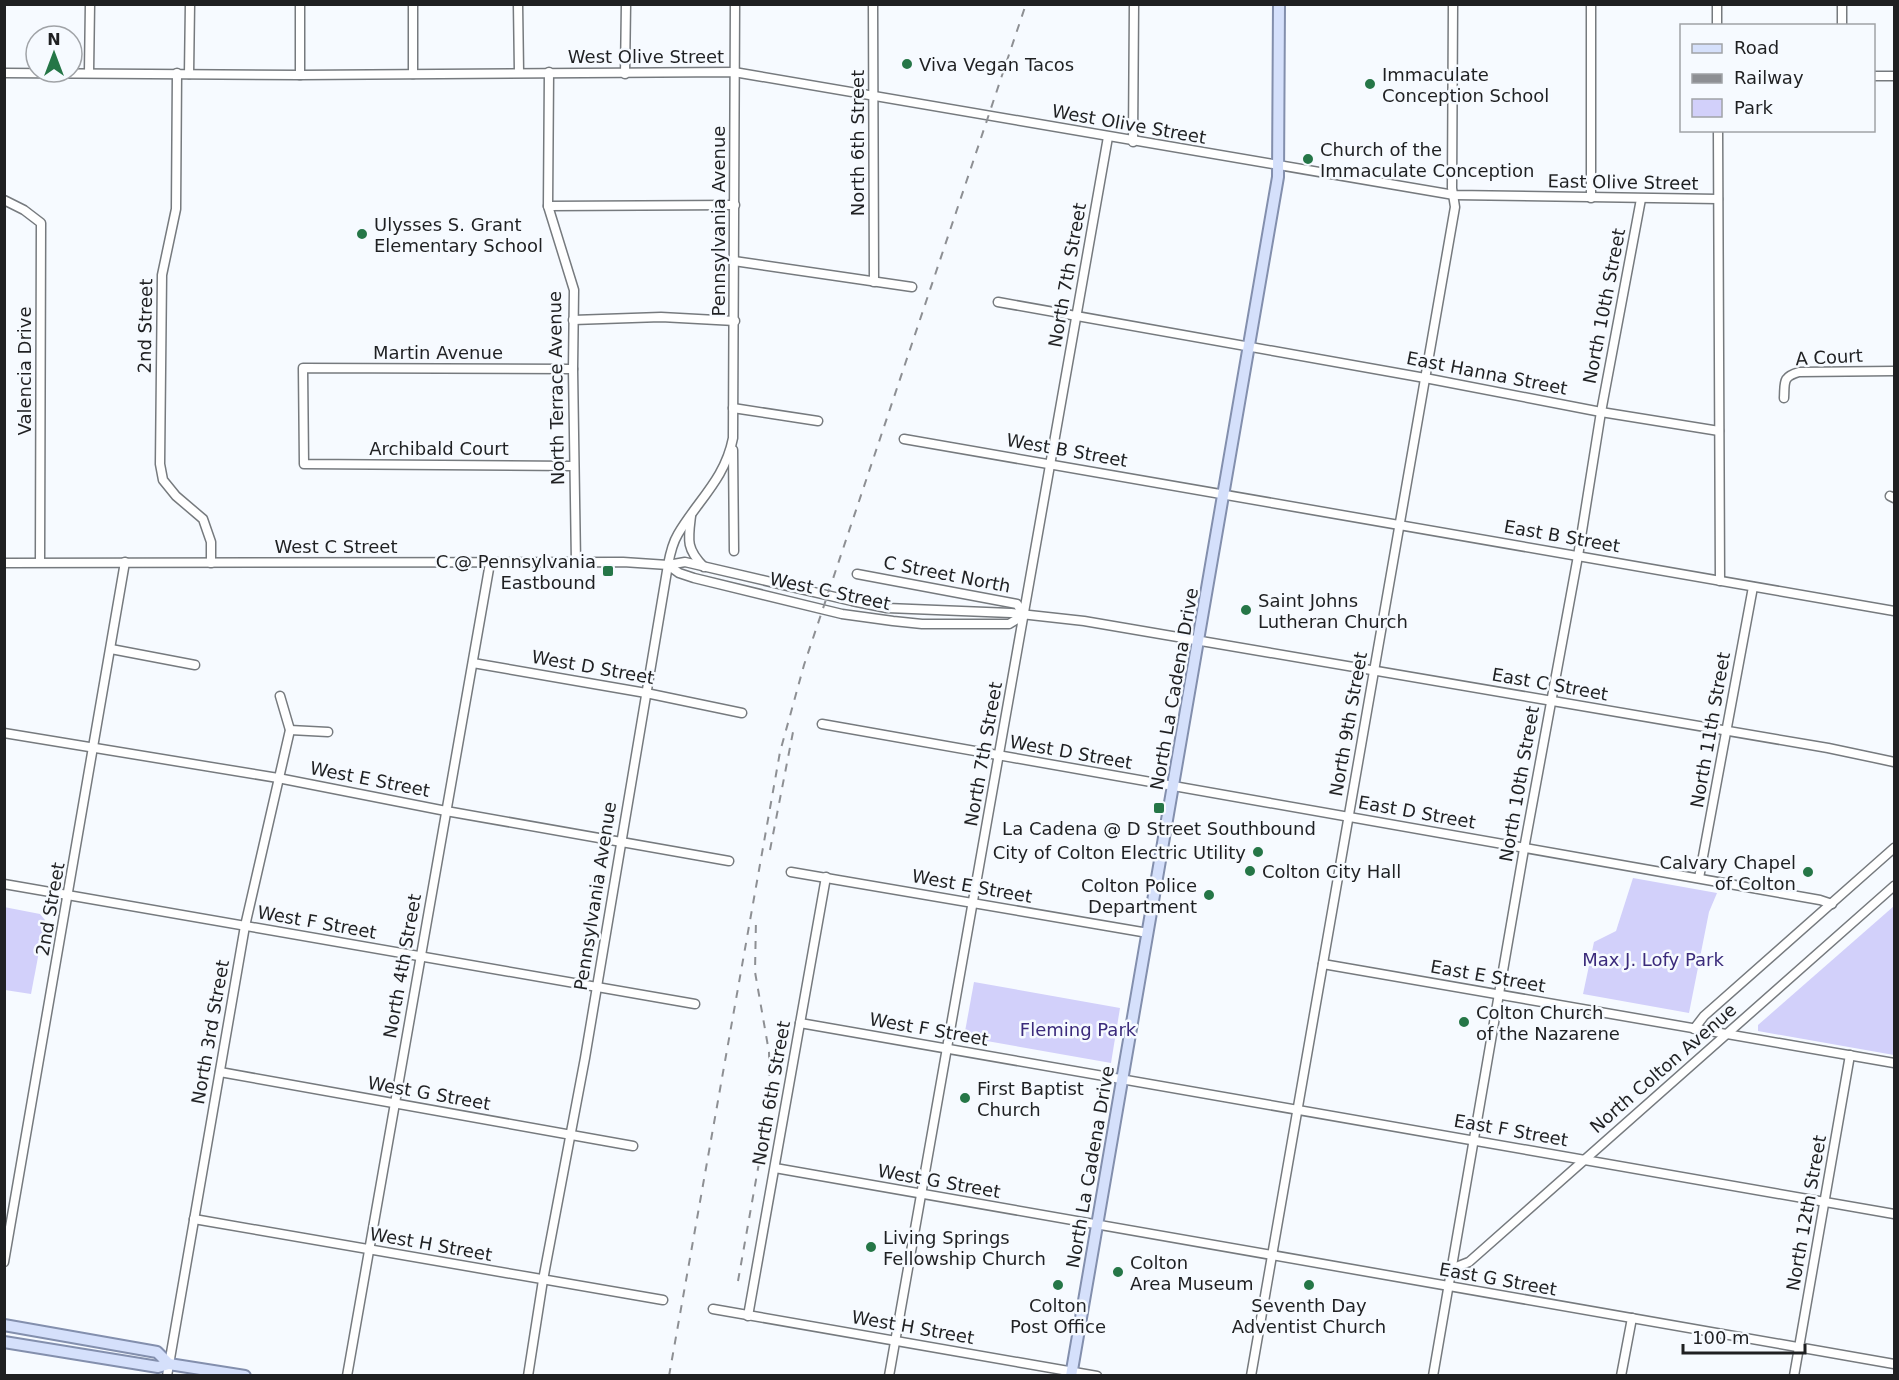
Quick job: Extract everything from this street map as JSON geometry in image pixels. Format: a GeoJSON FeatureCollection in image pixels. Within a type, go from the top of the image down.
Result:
{"type":"FeatureCollection","features":[{"type":"Feature","properties":{"kind":"main road","name":"North La Cadena Drive"},"geometry":{"type":"LineString","coordinates":[[1071,1373],[1225,494],[1279,167],[1279,4]]}},
{"type":"Feature","properties":{"kind":"main road"},"geometry":{"type":"LineString","coordinates":[[4,1325],[157,1352],[169,1364]]}},
{"type":"Feature","properties":{"kind":"main road"},"geometry":{"type":"LineString","coordinates":[[4,1342],[158,1367],[169,1364],[245,1376]]}},
{"type":"Feature","properties":{"kind":"street"},"geometry":{"type":"LineString","coordinates":[[89,72],[90,4]]}},
{"type":"Feature","properties":{"kind":"street"},"geometry":{"type":"LineString","coordinates":[[189,74],[190,4]]}},
{"type":"Feature","properties":{"kind":"street"},"geometry":{"type":"LineString","coordinates":[[300,4],[300,75]]}},
{"type":"Feature","properties":{"kind":"street"},"geometry":{"type":"LineString","coordinates":[[413,4],[413,74]]}},
{"type":"Feature","properties":{"kind":"street"},"geometry":{"type":"LineString","coordinates":[[518,4],[519,72]]}},
{"type":"Feature","properties":{"kind":"street"},"geometry":{"type":"LineString","coordinates":[[625,74],[626,4]]}},
{"type":"Feature","properties":{"kind":"street","name":"Pennsylvania Avenue"},"geometry":{"type":"LineString","coordinates":[[734,551],[735,4]]}},
{"type":"Feature","properties":{"kind":"street","name":"North 6th Street"},"geometry":{"type":"LineString","coordinates":[[873,4],[874,282]]}},
{"type":"Feature","properties":{"kind":"street"},"geometry":{"type":"LineString","coordinates":[[1133,142],[1134,4]]}},
{"type":"Feature","properties":{"kind":"street","name":"North 9th Street"},"geometry":{"type":"LineString","coordinates":[[1251,1376],[1455,207],[1453,4]]}},
{"type":"Feature","properties":{"kind":"street"},"geometry":{"type":"LineString","coordinates":[[1591,4],[1591,198]]}},
{"type":"Feature","properties":{"kind":"street"},"geometry":{"type":"LineString","coordinates":[[1717,4],[1717,24]]}},
{"type":"Feature","properties":{"kind":"street"},"geometry":{"type":"LineString","coordinates":[[1842,4],[1842,24]]}},
{"type":"Feature","properties":{"kind":"street","name":"North Terrace Avenue"},"geometry":{"type":"LineString","coordinates":[[549,72],[548,206],[574,290],[573,466],[576,563]]}},
{"type":"Feature","properties":{"kind":"street","name":"West Olive Street"},"geometry":{"type":"LineString","coordinates":[[4,73],[300,75],[734,72],[1279,167]]}},
{"type":"Feature","properties":{"kind":"street","name":"2nd Street"},"geometry":{"type":"LineString","coordinates":[[177,74],[176,209],[162,274],[160,464],[164,480],[170,488],[203,519],[211,542],[211,563]]}},
{"type":"Feature","properties":{"kind":"street"},"geometry":{"type":"LineString","coordinates":[[1875,76],[1894,76]]}},
{"type":"Feature","properties":{"kind":"street"},"geometry":{"type":"LineString","coordinates":[[1718,132],[1720,581]]}},
{"type":"Feature","properties":{"kind":"street","name":"North 7th Street"},"geometry":{"type":"LineString","coordinates":[[889,1376],[1108,137]]}},
{"type":"Feature","properties":{"kind":"street","name":"East Olive Street"},"geometry":{"type":"LineString","coordinates":[[1279,167],[1454,195],[1718,199]]}},
{"type":"Feature","properties":{"kind":"street","name":"North 10th Street"},"geometry":{"type":"LineString","coordinates":[[1433,1376],[1524,849],[1578,556],[1601,412],[1641,199]]}},
{"type":"Feature","properties":{"kind":"street","name":"Valencia Drive"},"geometry":{"type":"LineString","coordinates":[[4,200],[24,210],[41,223],[40,562]]}},
{"type":"Feature","properties":{"kind":"street"},"geometry":{"type":"LineString","coordinates":[[548,206],[735,205]]}},
{"type":"Feature","properties":{"kind":"street"},"geometry":{"type":"LineString","coordinates":[[734,261],[912,288]]}},
{"type":"Feature","properties":{"kind":"street","name":"East Hanna Street"},"geometry":{"type":"LineString","coordinates":[[998,302],[1425,378],[1601,412],[1719,431]]}},
{"type":"Feature","properties":{"kind":"street"},"geometry":{"type":"LineString","coordinates":[[573,320],[661,317],[735,321]]}},
{"type":"Feature","properties":{"kind":"street","name":"Martin Avenue"},"geometry":{"type":"LineString","coordinates":[[304,464],[303,368],[573,369]]}},
{"type":"Feature","properties":{"kind":"street","name":"A Court"},"geometry":{"type":"LineString","coordinates":[[1784,398],[1785,380],[1789,375],[1799,372],[1894,371]]}},
{"type":"Feature","properties":{"kind":"street"},"geometry":{"type":"LineString","coordinates":[[734,408],[818,421]]}},
{"type":"Feature","properties":{"kind":"street","name":"Pennsylvania Avenue"},"geometry":{"type":"LineString","coordinates":[[528,1376],[668,565],[677,535],[717,480],[726,462],[733,438]]}},
{"type":"Feature","properties":{"kind":"street","name":"West B Street"},"geometry":{"type":"LineString","coordinates":[[904,439],[1225,494]]}},
{"type":"Feature","properties":{"kind":"street","name":"Archibald Court"},"geometry":{"type":"LineString","coordinates":[[304,464],[573,466]]}},
{"type":"Feature","properties":{"kind":"street","name":"East B Street"},"geometry":{"type":"LineString","coordinates":[[1225,494],[1894,611]]}},
{"type":"Feature","properties":{"kind":"street"},"geometry":{"type":"LineString","coordinates":[[691,516],[689,544],[692,555],[704,567]]}},
{"type":"Feature","properties":{"kind":"street","name":"2nd Street"},"geometry":{"type":"LineString","coordinates":[[4,1262],[125,562]]}},
{"type":"Feature","properties":{"kind":"street","name":"West C Street"},"geometry":{"type":"LineString","coordinates":[[4,563],[623,562],[668,565],[685,562],[852,602],[887,608],[1011,613],[1067,619],[1199,641]]}},
{"type":"Feature","properties":{"kind":"street","name":"North 4th Street"},"geometry":{"type":"LineString","coordinates":[[347,1376],[446,811],[461,739],[490,563]]}},
{"type":"Feature","properties":{"kind":"street","name":"West C Street"},"geometry":{"type":"LineString","coordinates":[[668,565],[679,573],[694,578],[842,614],[872,619],[922,624],[1009,624],[1024,615]]}},
{"type":"Feature","properties":{"kind":"street","name":"C Street North"},"geometry":{"type":"LineString","coordinates":[[857,574],[1017,604],[1024,615]]}},
{"type":"Feature","properties":{"kind":"street","name":"North 11th Street"},"geometry":{"type":"LineString","coordinates":[[1700,878],[1753,587]]}},
{"type":"Feature","properties":{"kind":"street","name":"East C Street"},"geometry":{"type":"LineString","coordinates":[[1199,641],[1828,748],[1894,762]]}},
{"type":"Feature","properties":{"kind":"street"},"geometry":{"type":"LineString","coordinates":[[111,649],[195,665]]}},
{"type":"Feature","properties":{"kind":"street","name":"West D Street"},"geometry":{"type":"LineString","coordinates":[[473,663],[646,693],[742,713]]}},
{"type":"Feature","properties":{"kind":"street"},"geometry":{"type":"LineString","coordinates":[[280,696],[290,730],[328,732]]}},
{"type":"Feature","properties":{"kind":"street","name":"West D Street"},"geometry":{"type":"LineString","coordinates":[[822,724],[1173,786]]}},
{"type":"Feature","properties":{"kind":"street","name":"North 3rd Street"},"geometry":{"type":"LineString","coordinates":[[167,1376],[245,926],[290,730]]}},
{"type":"Feature","properties":{"kind":"street","name":"West E Street"},"geometry":{"type":"LineString","coordinates":[[4,733],[278,778],[446,811],[729,861]]}},
{"type":"Feature","properties":{"kind":"street","name":"East D Street"},"geometry":{"type":"LineString","coordinates":[[1173,786],[1700,878],[1832,904]]}},
{"type":"Feature","properties":{"kind":"street","name":"North Colton Avenue"},"geometry":{"type":"LineString","coordinates":[[1694,1029],[1704,1016],[1894,848]]}},
{"type":"Feature","properties":{"kind":"street","name":"West E Street"},"geometry":{"type":"LineString","coordinates":[[791,872],[1148,933]]}},
{"type":"Feature","properties":{"kind":"street","name":"North 6th Street"},"geometry":{"type":"LineString","coordinates":[[748,1316],[826,877]]}},
{"type":"Feature","properties":{"kind":"street","name":"West F Street"},"geometry":{"type":"LineString","coordinates":[[4,884],[695,1004]]}},
{"type":"Feature","properties":{"kind":"street","name":"North Colton Avenue"},"geometry":{"type":"LineString","coordinates":[[1451,1269],[1469,1262],[1894,886]]}},
{"type":"Feature","properties":{"kind":"street","name":"East E Street"},"geometry":{"type":"LineString","coordinates":[[1323,964],[1894,1063]]}},
{"type":"Feature","properties":{"kind":"street","name":"West F Street"},"geometry":{"type":"LineString","coordinates":[[800,1023],[1122,1079]]}},
{"type":"Feature","properties":{"kind":"street","name":"North 12th Street"},"geometry":{"type":"LineString","coordinates":[[1794,1376],[1850,1055]]}},
{"type":"Feature","properties":{"kind":"street","name":"West G Street"},"geometry":{"type":"LineString","coordinates":[[220,1072],[633,1146]]}},
{"type":"Feature","properties":{"kind":"street","name":"East F Street"},"geometry":{"type":"LineString","coordinates":[[1122,1079],[1894,1214]]}},
{"type":"Feature","properties":{"kind":"street","name":"West G Street"},"geometry":{"type":"LineString","coordinates":[[775,1168],[1097,1226]]}},
{"type":"Feature","properties":{"kind":"street","name":"West H Street"},"geometry":{"type":"LineString","coordinates":[[194,1219],[663,1300]]}},
{"type":"Feature","properties":{"kind":"street","name":"East G Street"},"geometry":{"type":"LineString","coordinates":[[1097,1226],[1894,1364]]}},
{"type":"Feature","properties":{"kind":"street","name":"West H Street"},"geometry":{"type":"LineString","coordinates":[[713,1310],[1097,1376]]}},
{"type":"Feature","properties":{"kind":"street"},"geometry":{"type":"LineString","coordinates":[[1621,1376],[1632,1318]]}},
{"type":"Feature","properties":{"kind":"green space","name":"Max J. Lofy Park"},"geometry":{"type":"Polygon","coordinates":[[[1633,878],[1717,893],[1709,912],[1689,1013],[1583,994],[1594,942],[1616,931],[1633,878]]]}},
{"type":"Feature","properties":{"kind":"green space"},"geometry":{"type":"Polygon","coordinates":[[[1894,906],[1894,1055],[1758,1031],[1758,1025],[1894,906]]]}},
{"type":"Feature","properties":{"kind":"green space"},"geometry":{"type":"Polygon","coordinates":[[[4,907],[40,914],[45,920],[31,994],[5,990],[4,907]]]}},
{"type":"Feature","properties":{"kind":"green space","name":"Fleming Park"},"geometry":{"type":"Polygon","coordinates":[[[974,982],[1120,1008],[1111,1063],[964,1037],[974,982]]]}},
{"type":"Feature","properties":{"kind":"railway"},"geometry":{"type":"LineString","coordinates":[[669,1376],[780,752],[804,665],[1026,4]]}},
{"type":"Feature","properties":{"kind":"railway"},"geometry":{"type":"LineString","coordinates":[[770,850],[793,732]]}},
{"type":"Feature","properties":{"kind":"railway"},"geometry":{"type":"LineString","coordinates":[[738,1281],[770,1101],[769,1052],[755,972],[756,919]]}},
{"type":"Feature","properties":{"kind":"place","name":"Viva Vegan Tacos"},"geometry":{"type":"Point","coordinates":[907,64]}},
{"type":"Feature","properties":{"kind":"place","name":"Immaculate Conception School"},"geometry":{"type":"Point","coordinates":[1370,84]}},
{"type":"Feature","properties":{"kind":"place","name":"Church of the Immaculate Conception"},"geometry":{"type":"Point","coordinates":[1308,159]}},
{"type":"Feature","properties":{"kind":"place","name":"Ulysses S. Grant Elementary School"},"geometry":{"type":"Point","coordinates":[362,234]}},
{"type":"Feature","properties":{"kind":"place","name":"C @ Pennsylvania Eastbound"},"geometry":{"type":"Point","coordinates":[608,571]}},
{"type":"Feature","properties":{"kind":"place","name":"Saint Johns Lutheran Church"},"geometry":{"type":"Point","coordinates":[1246,610]}},
{"type":"Feature","properties":{"kind":"place","name":"La Cadena @ D Street Southbound"},"geometry":{"type":"Point","coordinates":[1159,808]}},
{"type":"Feature","properties":{"kind":"place","name":"City of Colton Electric Utility"},"geometry":{"type":"Point","coordinates":[1258,852]}},
{"type":"Feature","properties":{"kind":"place","name":"Colton City Hall"},"geometry":{"type":"Point","coordinates":[1250,871]}},
{"type":"Feature","properties":{"kind":"place","name":"Calvary Chapel of Colton"},"geometry":{"type":"Point","coordinates":[1808,872]}},
{"type":"Feature","properties":{"kind":"place","name":"Colton Police Department"},"geometry":{"type":"Point","coordinates":[1209,895]}},
{"type":"Feature","properties":{"kind":"place","name":"Colton Church of the Nazarene"},"geometry":{"type":"Point","coordinates":[1464,1022]}},
{"type":"Feature","properties":{"kind":"place","name":"First Baptist Church"},"geometry":{"type":"Point","coordinates":[965,1098]}},
{"type":"Feature","properties":{"kind":"place","name":"Living Springs Fellowship Church"},"geometry":{"type":"Point","coordinates":[871,1247]}},
{"type":"Feature","properties":{"kind":"place","name":"Colton Area Museum"},"geometry":{"type":"Point","coordinates":[1118,1272]}},
{"type":"Feature","properties":{"kind":"place","name":"Colton Post Office"},"geometry":{"type":"Point","coordinates":[1058,1285]}},
{"type":"Feature","properties":{"kind":"place","name":"Seventh Day Adventist Church"},"geometry":{"type":"Point","coordinates":[1309,1285]}}]}
